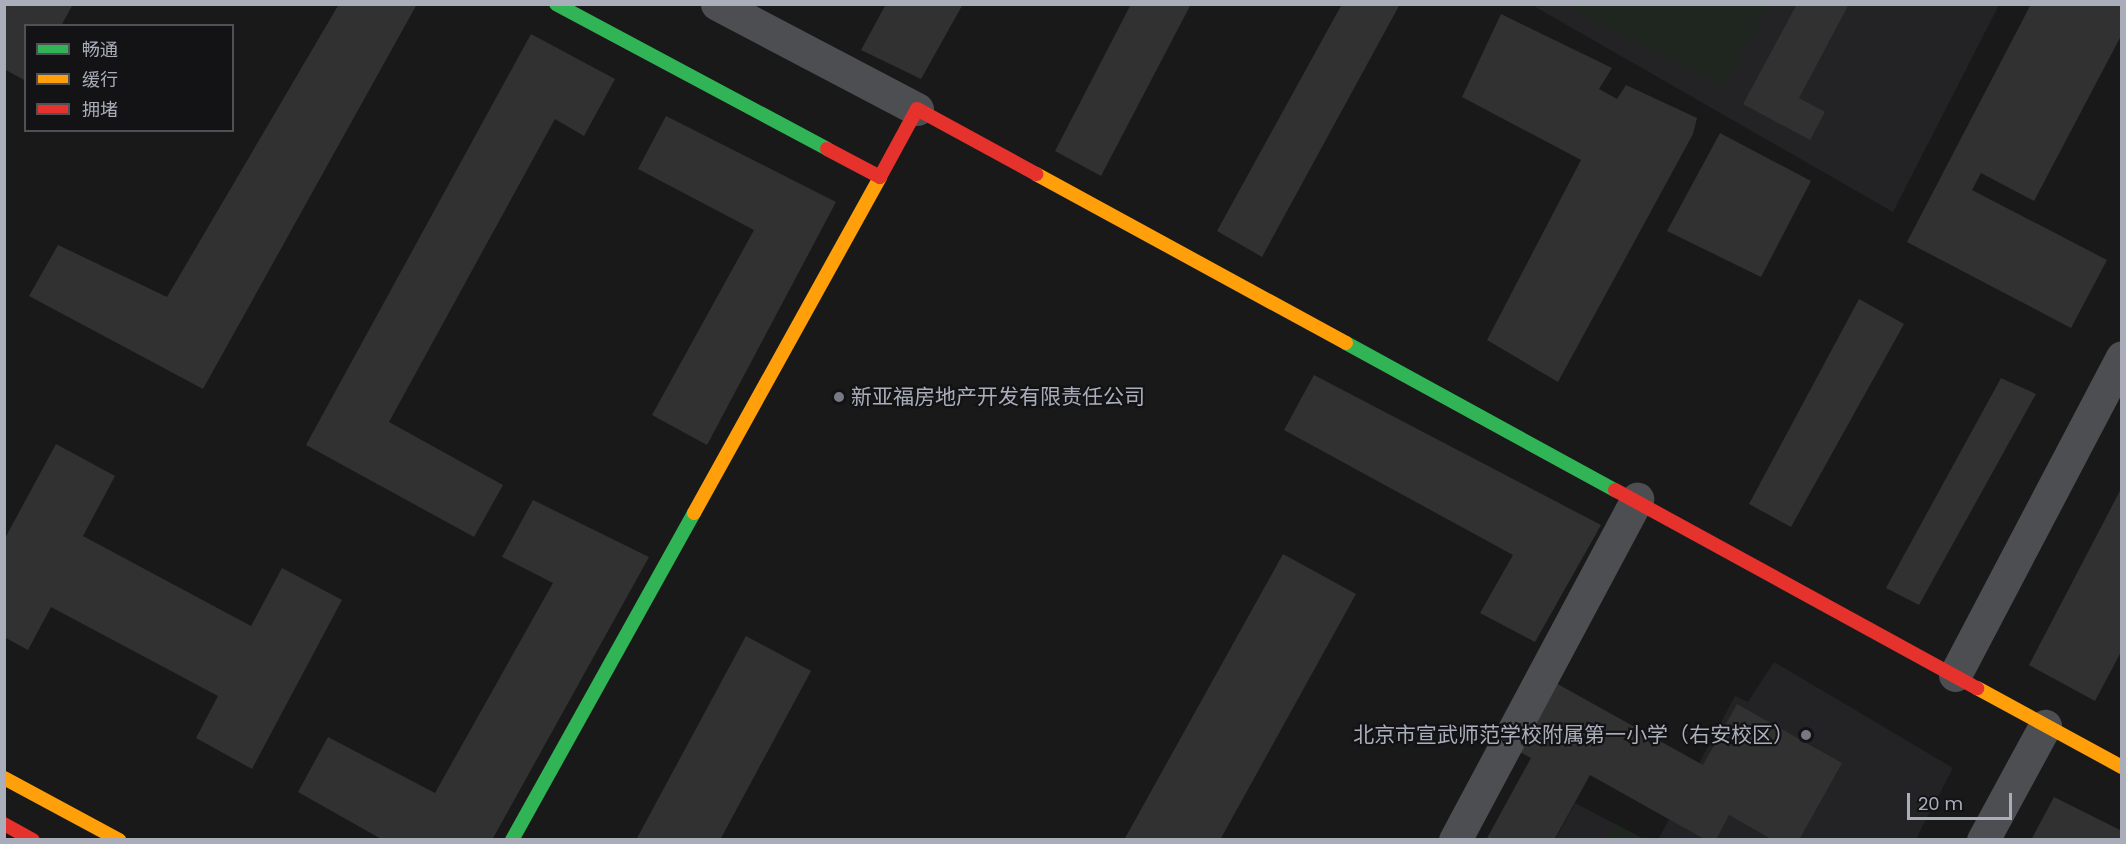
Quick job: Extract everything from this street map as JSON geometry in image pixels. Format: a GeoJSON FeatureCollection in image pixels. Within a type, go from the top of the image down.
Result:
{"type":"FeatureCollection","features":[{"type":"Feature","properties":{"kind":"street"},"geometry":{"type":"LineString","coordinates":[[556,4],[880,177]]}},
{"type":"Feature","properties":{"kind":"street"},"geometry":{"type":"LineString","coordinates":[[717,4],[751,12],[917,109],[1637,500],[2121,767]]}},
{"type":"Feature","properties":{"kind":"street"},"geometry":{"type":"LineString","coordinates":[[512,840],[917,109]]}},
{"type":"Feature","properties":{"kind":"street"},"geometry":{"type":"LineString","coordinates":[[1955,675],[2121,357]]}},
{"type":"Feature","properties":{"kind":"street"},"geometry":{"type":"LineString","coordinates":[[1455,840],[1637,500]]}},
{"type":"Feature","properties":{"kind":"street"},"geometry":{"type":"LineString","coordinates":[[1983,840],[2045,726]]}},
{"type":"Feature","properties":{"kind":"street"},"geometry":{"type":"LineString","coordinates":[[4,778],[120,840]]}},
{"type":"Feature","properties":{"kind":"street"},"geometry":{"type":"LineString","coordinates":[[4,824],[33,840]]}},
{"type":"Feature","properties":{"kind":"shaded area"},"geometry":{"type":"Polygon","coordinates":[[[1532,5],[1999,5],[1893,212],[1532,5]]]}},
{"type":"Feature","properties":{"kind":"shaded area"},"geometry":{"type":"Polygon","coordinates":[[[1563,5],[1769,5],[1724,87],[1563,5]]]}},
{"type":"Feature","properties":{"kind":"shaded area","name":"北京市宣武师范学校附属第一小学（右安校区）"},"geometry":{"type":"Polygon","coordinates":[[[1774,662],[1953,768],[1916,839],[1658,840],[1735,696],[1748,702],[1774,662]]]}},
{"type":"Feature","properties":{"kind":"shaded area","name":"北京市宣武师范学校附属第一小学（右安校区）"},"geometry":{"type":"Polygon","coordinates":[[[1575,803],[1644,839],[1555,840],[1575,803]]]}},
{"type":"Feature","properties":{"kind":"shaded area"},"geometry":{"type":"Polygon","coordinates":[[[1615,824],[1644,839],[1606,839],[1615,824]]]}},
{"type":"Feature","properties":{"kind":"building"},"geometry":{"type":"Polygon","coordinates":[[[4,4],[73,4],[62,24],[24,24],[24,80],[4,69],[4,4]]]}},
{"type":"Feature","properties":{"kind":"building"},"geometry":{"type":"Polygon","coordinates":[[[339,4],[417,4],[203,389],[29,296],[58,245],[167,297],[339,4]]]}},
{"type":"Feature","properties":{"kind":"building"},"geometry":{"type":"Polygon","coordinates":[[[886,4],[963,4],[921,79],[861,50],[886,4]]]}},
{"type":"Feature","properties":{"kind":"building"},"geometry":{"type":"Polygon","coordinates":[[[1131,4],[1191,4],[1101,176],[1055,151],[1131,4]]]}},
{"type":"Feature","properties":{"kind":"building"},"geometry":{"type":"Polygon","coordinates":[[[1342,4],[1400,4],[1262,257],[1217,231],[1342,4]]]}},
{"type":"Feature","properties":{"kind":"building"},"geometry":{"type":"Polygon","coordinates":[[[1797,4],[1849,4],[1799,98],[1825,112],[1810,140],[1743,104],[1797,4]]]}},
{"type":"Feature","properties":{"kind":"building"},"geometry":{"type":"Polygon","coordinates":[[[2031,4],[2122,4],[2122,34],[2034,201],[1981,173],[1972,190],[2107,260],[2071,328],[1907,242],[2031,4]]]}},
{"type":"Feature","properties":{"kind":"building"},"geometry":{"type":"Polygon","coordinates":[[[1501,14],[1612,68],[1599,89],[1617,99],[1626,85],[1697,118],[1693,134],[1558,382],[1487,340],[1581,160],[1462,97],[1501,14]]]}},
{"type":"Feature","properties":{"kind":"building"},"geometry":{"type":"Polygon","coordinates":[[[531,34],[615,79],[584,136],[555,119],[389,422],[503,485],[474,537],[306,445],[531,34]]]}},
{"type":"Feature","properties":{"kind":"building"},"geometry":{"type":"Polygon","coordinates":[[[666,116],[836,202],[707,445],[652,415],[754,230],[638,169],[666,116]]]}},
{"type":"Feature","properties":{"kind":"building"},"geometry":{"type":"Polygon","coordinates":[[[1720,133],[1811,181],[1761,277],[1667,231],[1720,133]]]}},
{"type":"Feature","properties":{"kind":"building"},"geometry":{"type":"Polygon","coordinates":[[[1859,299],[1904,324],[1791,527],[1749,504],[1859,299]]]}},
{"type":"Feature","properties":{"kind":"building"},"geometry":{"type":"Polygon","coordinates":[[[1314,375],[1601,525],[1535,642],[1480,613],[1513,555],[1284,430],[1314,375]]]}},
{"type":"Feature","properties":{"kind":"building"},"geometry":{"type":"Polygon","coordinates":[[[2001,378],[2036,394],[1919,605],[1886,588],[2001,378]]]}},
{"type":"Feature","properties":{"kind":"building"},"geometry":{"type":"Polygon","coordinates":[[[56,444],[115,476],[83,536],[251,626],[282,568],[342,600],[252,769],[196,738],[218,696],[51,607],[28,650],[4,637],[4,540],[56,444]]]}},
{"type":"Feature","properties":{"kind":"building"},"geometry":{"type":"Polygon","coordinates":[[[2122,487],[2122,650],[2095,701],[2029,665],[2122,487]]]}},
{"type":"Feature","properties":{"kind":"building"},"geometry":{"type":"Polygon","coordinates":[[[533,500],[649,557],[492,840],[383,840],[298,792],[328,737],[435,793],[553,583],[502,557],[533,500]]]}},
{"type":"Feature","properties":{"kind":"building"},"geometry":{"type":"Polygon","coordinates":[[[1283,554],[1356,594],[1220,840],[1124,840],[1283,554]]]}},
{"type":"Feature","properties":{"kind":"building"},"geometry":{"type":"Polygon","coordinates":[[[746,636],[811,671],[720,840],[636,840],[746,636]]]}},
{"type":"Feature","properties":{"kind":"building"},"geometry":{"type":"Polygon","coordinates":[[[1554,682],[1703,765],[1737,704],[1842,763],[1799,840],[1773,840],[1729,815],[1716,840],[1706,840],[1590,775],[1554,840],[1486,840],[1531,758],[1516,750],[1554,682]]]}},
{"type":"Feature","properties":{"kind":"building"},"geometry":{"type":"Polygon","coordinates":[[[2054,797],[2122,831],[2122,840],[2031,840],[2054,797]]]}},
{"type":"Feature","properties":{"kind":"traffic: fast"},"geometry":{"type":"LineString","coordinates":[[556,4],[827,149]]}},
{"type":"Feature","properties":{"kind":"traffic: fast"},"geometry":{"type":"LineString","coordinates":[[1346,343],[1615,490]]}},
{"type":"Feature","properties":{"kind":"traffic: fast"},"geometry":{"type":"LineString","coordinates":[[512,840],[694,513]]}},
{"type":"Feature","properties":{"kind":"traffic: slow"},"geometry":{"type":"LineString","coordinates":[[1036,174],[1346,343]]}},
{"type":"Feature","properties":{"kind":"traffic: slow"},"geometry":{"type":"LineString","coordinates":[[694,513],[880,177]]}},
{"type":"Feature","properties":{"kind":"traffic: slow"},"geometry":{"type":"LineString","coordinates":[[1977,688],[2122,767]]}},
{"type":"Feature","properties":{"kind":"traffic: slow"},"geometry":{"type":"LineString","coordinates":[[4,778],[119,840]]}},
{"type":"Feature","properties":{"kind":"traffic: jam"},"geometry":{"type":"LineString","coordinates":[[827,149],[880,177],[917,109],[1036,174]]}},
{"type":"Feature","properties":{"kind":"traffic: jam"},"geometry":{"type":"LineString","coordinates":[[1615,490],[1977,688]]}},
{"type":"Feature","properties":{"kind":"traffic: jam"},"geometry":{"type":"LineString","coordinates":[[4,824],[33,840]]}},
{"type":"Feature","properties":{"kind":"place","name":"新亚福房地产开发有限责任公司"},"geometry":{"type":"Point","coordinates":[839,397]}},
{"type":"Feature","properties":{"kind":"place","name":"北京市宣武师范学校附属第一小学（右安校区）"},"geometry":{"type":"Point","coordinates":[1806,735]}}]}
